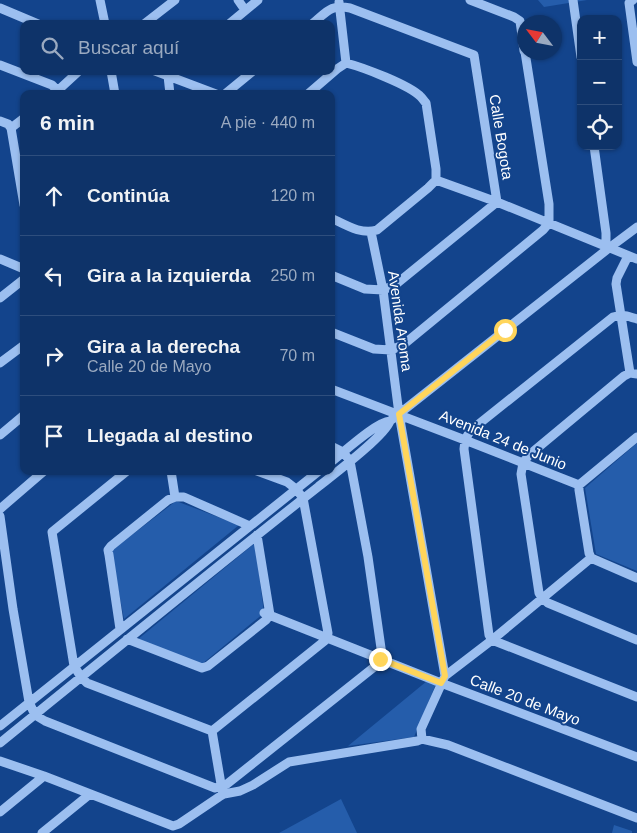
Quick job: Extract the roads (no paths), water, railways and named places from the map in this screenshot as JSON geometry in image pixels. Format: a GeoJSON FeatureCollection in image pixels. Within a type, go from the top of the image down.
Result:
{"type":"FeatureCollection","features":[{"type":"Feature","properties":{"kind":"street"},"geometry":{"type":"LineString","coordinates":[[100,0],[104,20]]}},
{"type":"Feature","properties":{"kind":"street"},"geometry":{"type":"LineString","coordinates":[[149,20],[175,0]]}},
{"type":"Feature","properties":{"kind":"street"},"geometry":{"type":"LineString","coordinates":[[238,0],[246,10]]}},
{"type":"Feature","properties":{"kind":"street"},"geometry":{"type":"LineString","coordinates":[[234,20],[258,0]]}},
{"type":"Feature","properties":{"kind":"street"},"geometry":{"type":"LineString","coordinates":[[470,0],[517,19]]}},
{"type":"Feature","properties":{"kind":"street"},"geometry":{"type":"LineString","coordinates":[[573,0],[577,28]]}},
{"type":"Feature","properties":{"kind":"street"},"geometry":{"type":"LineString","coordinates":[[633,0],[629,3],[637,62]]}},
{"type":"Feature","properties":{"kind":"street"},"geometry":{"type":"LineString","coordinates":[[317,20],[339,3],[346,63]]}},
{"type":"Feature","properties":{"kind":"street","name":"Calle Bogota"},"geometry":{"type":"LineString","coordinates":[[339,3],[474,55],[497,202],[396,285],[383,290]]}},
{"type":"Feature","properties":{"kind":"street"},"geometry":{"type":"LineString","coordinates":[[0,8],[28,20]]}},
{"type":"Feature","properties":{"kind":"street"},"geometry":{"type":"LineString","coordinates":[[335,333],[374,348],[390,350],[403,345],[543,230],[549,223],[549,204],[526,60]]}},
{"type":"Feature","properties":{"kind":"street"},"geometry":{"type":"LineString","coordinates":[[335,71],[346,63],[355,65],[401,84],[421,96],[426,103],[436,169],[436,180],[377,230],[362,232],[335,220]]}},
{"type":"Feature","properties":{"kind":"street"},"geometry":{"type":"LineString","coordinates":[[0,65],[20,73]]}},
{"type":"Feature","properties":{"kind":"street"},"geometry":{"type":"LineString","coordinates":[[25,75],[52,86],[55,90]]}},
{"type":"Feature","properties":{"kind":"street"},"geometry":{"type":"LineString","coordinates":[[60,90],[75,75]]}},
{"type":"Feature","properties":{"kind":"street"},"geometry":{"type":"LineString","coordinates":[[112,75],[113,90]]}},
{"type":"Feature","properties":{"kind":"street"},"geometry":{"type":"LineString","coordinates":[[170,90],[171,75]]}},
{"type":"Feature","properties":{"kind":"street"},"geometry":{"type":"LineString","coordinates":[[173,75],[207,90]]}},
{"type":"Feature","properties":{"kind":"street"},"geometry":{"type":"LineString","coordinates":[[230,90],[248,75]]}},
{"type":"Feature","properties":{"kind":"street"},"geometry":{"type":"LineString","coordinates":[[313,90],[330,75]]}},
{"type":"Feature","properties":{"kind":"street"},"geometry":{"type":"LineString","coordinates":[[0,121],[8,124],[11,128],[20,181]]}},
{"type":"Feature","properties":{"kind":"street"},"geometry":{"type":"LineString","coordinates":[[11,128],[20,121]]}},
{"type":"Feature","properties":{"kind":"street"},"geometry":{"type":"LineString","coordinates":[[595,150],[606,234],[606,247]]}},
{"type":"Feature","properties":{"kind":"street"},"geometry":{"type":"LineString","coordinates":[[436,180],[497,202],[633,258],[617,278],[616,284],[620,315],[634,373],[624,376],[529,455],[523,463],[521,474],[542,598],[548,603],[637,640]]}},
{"type":"Feature","properties":{"kind":"street"},"geometry":{"type":"LineString","coordinates":[[335,473],[386,428],[390,421],[606,247],[637,227]]}},
{"type":"Feature","properties":{"kind":"street","name":"Avenida Aroma"},"geometry":{"type":"LineString","coordinates":[[370,232],[383,290],[399,414],[443,680]]}},
{"type":"Feature","properties":{"kind":"street"},"geometry":{"type":"LineString","coordinates":[[0,259],[20,267]]}},
{"type":"Feature","properties":{"kind":"street"},"geometry":{"type":"LineString","coordinates":[[335,277],[365,289],[383,290]]}},
{"type":"Feature","properties":{"kind":"street"},"geometry":{"type":"LineString","coordinates":[[0,298],[20,282]]}},
{"type":"Feature","properties":{"kind":"street"},"geometry":{"type":"LineString","coordinates":[[637,320],[626,315],[613,317],[470,431],[465,440],[464,449],[475,537],[492,640],[637,697]]}},
{"type":"Feature","properties":{"kind":"street"},"geometry":{"type":"LineString","coordinates":[[0,363],[20,348]]}},
{"type":"Feature","properties":{"kind":"street","name":"Avenida 24 de Junio"},"geometry":{"type":"LineString","coordinates":[[335,390],[579,485]]}},
{"type":"Feature","properties":{"kind":"street"},"geometry":{"type":"LineString","coordinates":[[0,435],[20,418]]}},
{"type":"Feature","properties":{"kind":"street"},"geometry":{"type":"LineString","coordinates":[[335,459],[376,427],[385,421],[390,421]]}},
{"type":"Feature","properties":{"kind":"street"},"geometry":{"type":"LineString","coordinates":[[637,437],[579,485],[578,490],[589,553],[592,558],[637,578]]}},
{"type":"Feature","properties":{"kind":"street"},"geometry":{"type":"LineString","coordinates":[[0,761],[173,826],[179,824],[378,664],[382,655],[368,557],[350,461],[343,452],[335,448]]}},
{"type":"Feature","properties":{"kind":"street"},"geometry":{"type":"LineString","coordinates":[[0,509],[39,475]]}},
{"type":"Feature","properties":{"kind":"street"},"geometry":{"type":"LineString","coordinates":[[122,475],[52,532],[74,666],[87,683],[212,731]]}},
{"type":"Feature","properties":{"kind":"street"},"geometry":{"type":"LineString","coordinates":[[172,475],[176,497]]}},
{"type":"Feature","properties":{"kind":"street"},"geometry":{"type":"LineString","coordinates":[[212,731],[326,638],[328,632],[303,498],[296,489],[286,482],[268,475]]}},
{"type":"Feature","properties":{"kind":"street"},"geometry":{"type":"LineString","coordinates":[[0,726],[314,475]]}},
{"type":"Feature","properties":{"kind":"street"},"geometry":{"type":"LineString","coordinates":[[0,743],[332,475]]}},
{"type":"Feature","properties":{"kind":"street"},"geometry":{"type":"LineString","coordinates":[[120,629],[108,550],[168,500],[184,497],[250,526]]}},
{"type":"Feature","properties":{"kind":"street"},"geometry":{"type":"LineString","coordinates":[[0,516],[29,702],[35,715],[45,721],[215,788],[240,791],[289,762],[422,739],[448,745],[637,818]]}},
{"type":"Feature","properties":{"kind":"street"},"geometry":{"type":"LineString","coordinates":[[127,639],[202,668],[208,666],[266,620],[267,614],[257,535]]}},
{"type":"Feature","properties":{"kind":"street"},"geometry":{"type":"LineString","coordinates":[[422,739],[421,729],[443,680],[592,558]]}},
{"type":"Feature","properties":{"kind":"street","name":"Calle 20 de Mayo"},"geometry":{"type":"LineString","coordinates":[[267,614],[380,659],[443,680],[637,757]]}},
{"type":"Feature","properties":{"kind":"street"},"geometry":{"type":"LineString","coordinates":[[212,731],[222,790]]}},
{"type":"Feature","properties":{"kind":"street"},"geometry":{"type":"LineString","coordinates":[[0,812],[44,776]]}},
{"type":"Feature","properties":{"kind":"street"},"geometry":{"type":"LineString","coordinates":[[42,833],[90,794]]}}]}
